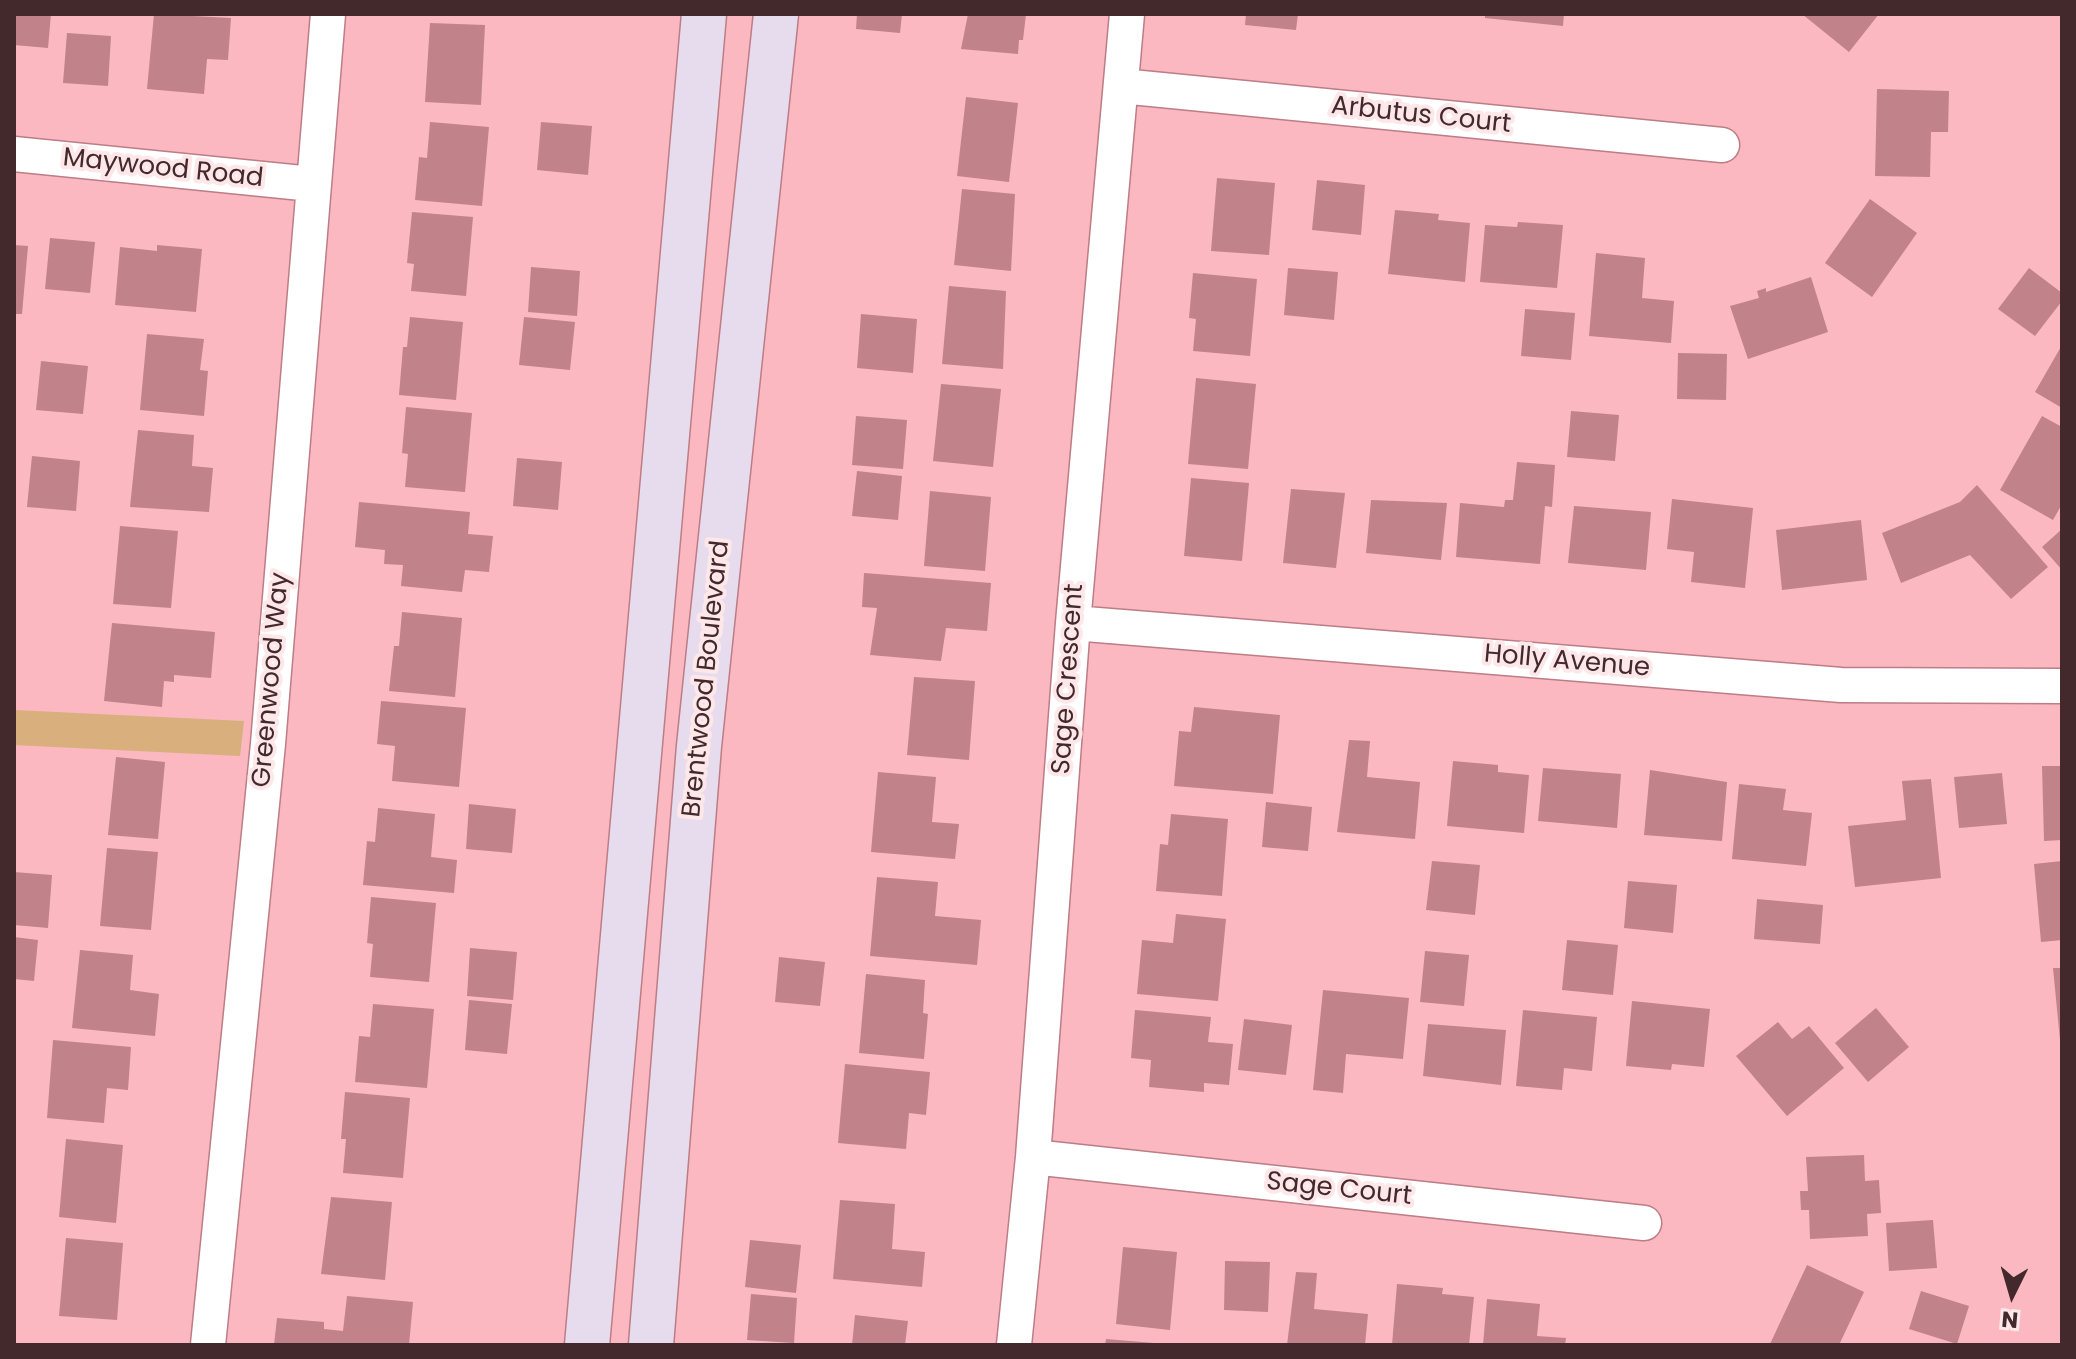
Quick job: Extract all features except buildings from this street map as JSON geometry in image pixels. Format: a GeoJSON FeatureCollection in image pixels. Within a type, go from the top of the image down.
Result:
{"type":"FeatureCollection","features":[{"type":"Feature","properties":{"kind":"main road"},"geometry":{"type":"LineString","coordinates":[[587,1345],[704,14]]}},
{"type":"Feature","properties":{"kind":"main road","name":"Brentwood Boulevard"},"geometry":{"type":"LineString","coordinates":[[651,1345],[699,746],[776,14]]}},
{"type":"Feature","properties":{"kind":"street","name":"Greenwood Way"},"geometry":{"type":"LineString","coordinates":[[208,1345],[269,728],[328,14]]}},
{"type":"Feature","properties":{"kind":"street","name":"Sage Crescent"},"geometry":{"type":"LineString","coordinates":[[1014,1345],[1033,1157],[1073,623],[1127,14]]}},
{"type":"Feature","properties":{"kind":"street","name":"Arbutus Court"},"geometry":{"type":"LineString","coordinates":[[1121,86],[1722,145]]}},
{"type":"Feature","properties":{"kind":"street","name":"Maywood Road"},"geometry":{"type":"LineString","coordinates":[[14,154],[312,184]]}},
{"type":"Feature","properties":{"kind":"street","name":"Holly Avenue"},"geometry":{"type":"LineString","coordinates":[[1073,623],[1841,685],[2062,686]]}},
{"type":"Feature","properties":{"kind":"street","name":"Sage Court"},"geometry":{"type":"LineString","coordinates":[[1033,1157],[1644,1223]]}},
{"type":"Feature","properties":{"kind":"shaded area"},"geometry":{"type":"Polygon","coordinates":[[[14,710],[244,721],[240,756],[14,745],[14,710]]]}}]}
